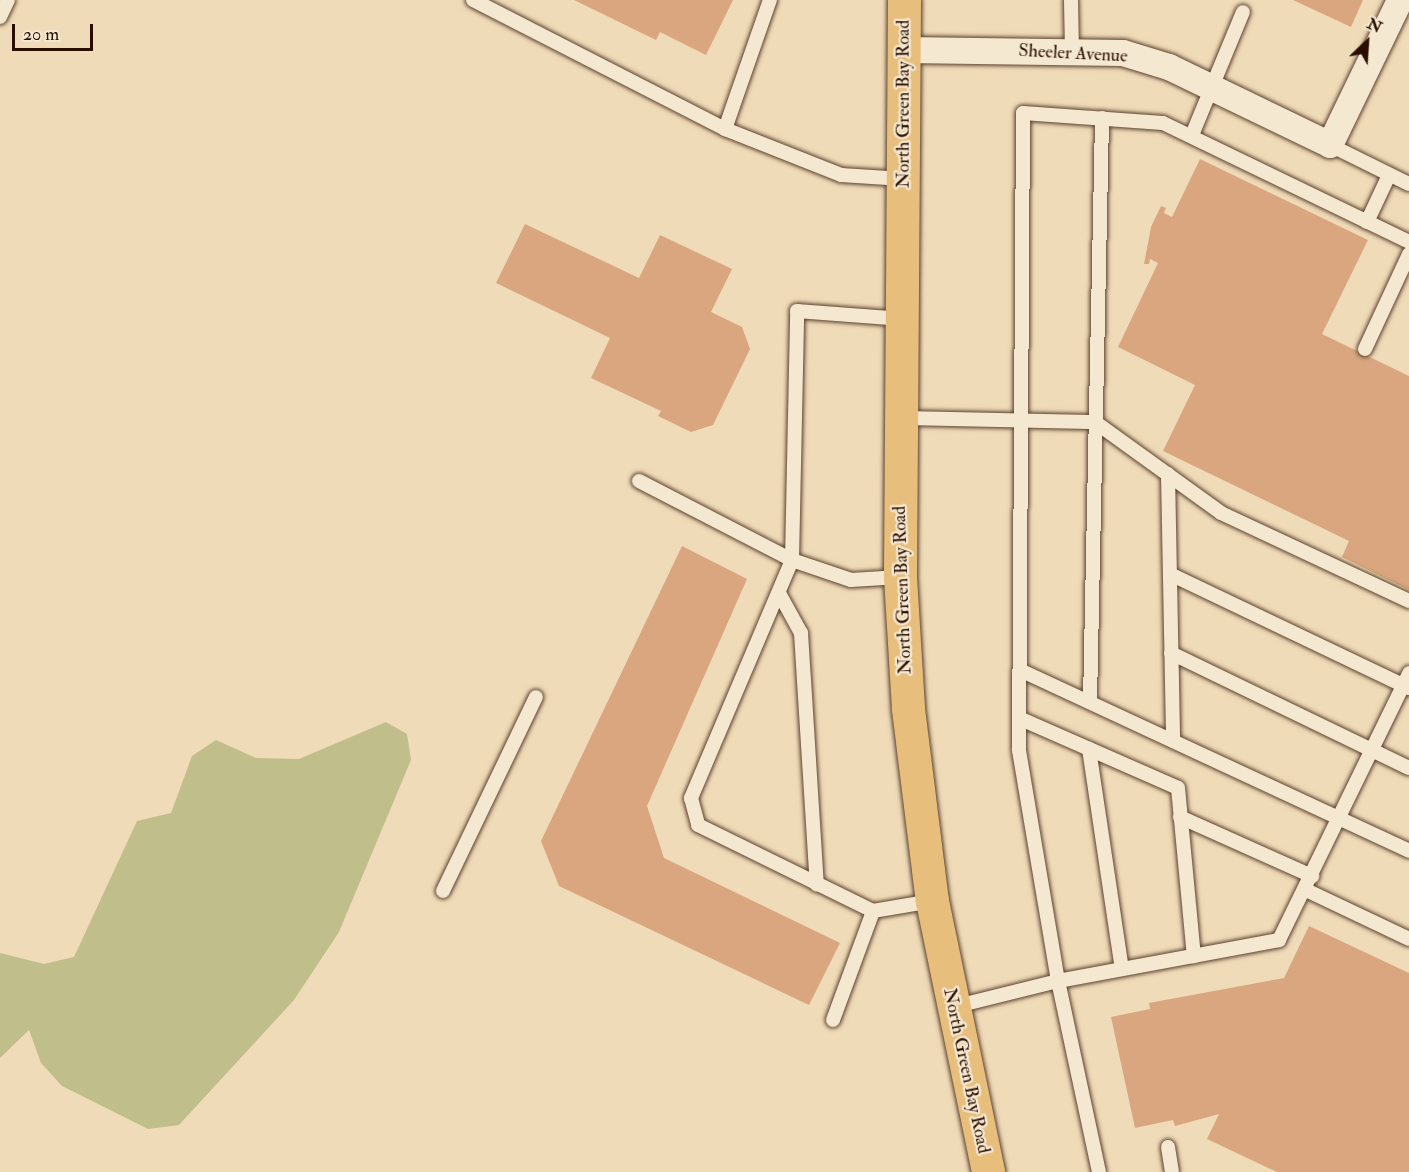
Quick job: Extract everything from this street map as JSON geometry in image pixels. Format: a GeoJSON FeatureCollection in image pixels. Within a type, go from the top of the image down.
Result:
{"type":"FeatureCollection","features":[{"type":"Feature","properties":{"kind":"main road","name":"North Green Bay Road"},"geometry":{"type":"LineString","coordinates":[[904,0],[900,577],[911,742],[932,901],[952,1008],[988,1172]]}},
{"type":"Feature","properties":{"kind":"street"},"geometry":{"type":"LineString","coordinates":[[1330,145],[1400,0]]}},
{"type":"Feature","properties":{"kind":"street","name":"Sheeler Avenue"},"geometry":{"type":"LineString","coordinates":[[904,50],[1123,53],[1169,67],[1330,145]]}},
{"type":"Feature","properties":{"kind":"lane"},"geometry":{"type":"LineString","coordinates":[[0,17],[8,0]]}},
{"type":"Feature","properties":{"kind":"lane"},"geometry":{"type":"LineString","coordinates":[[473,0],[725,129],[841,176],[903,179]]}},
{"type":"Feature","properties":{"kind":"lane"},"geometry":{"type":"LineString","coordinates":[[725,129],[770,0]]}},
{"type":"Feature","properties":{"kind":"lane"},"geometry":{"type":"LineString","coordinates":[[1072,0],[1072,52]]}},
{"type":"Feature","properties":{"kind":"lane"},"geometry":{"type":"LineString","coordinates":[[1192,135],[1243,12]]}},
{"type":"Feature","properties":{"kind":"lane"},"geometry":{"type":"LineString","coordinates":[[1099,1172],[1058,981],[1019,750],[1022,671],[1023,113],[1163,123],[1192,135],[1409,242]]}},
{"type":"Feature","properties":{"kind":"lane"},"geometry":{"type":"LineString","coordinates":[[1090,702],[1102,118]]}},
{"type":"Feature","properties":{"kind":"lane"},"geometry":{"type":"LineString","coordinates":[[1330,145],[1409,184]]}},
{"type":"Feature","properties":{"kind":"lane"},"geometry":{"type":"LineString","coordinates":[[1367,222],[1389,175]]}},
{"type":"Feature","properties":{"kind":"lane"},"geometry":{"type":"LineString","coordinates":[[1365,349],[1409,254]]}},
{"type":"Feature","properties":{"kind":"lane"},"geometry":{"type":"LineString","coordinates":[[903,319],[796,311],[792,560],[691,798],[698,825],[873,911],[932,901]]}},
{"type":"Feature","properties":{"kind":"lane"},"geometry":{"type":"LineString","coordinates":[[901,418],[1095,422],[1221,513],[1409,601]]}},
{"type":"Feature","properties":{"kind":"lane"},"geometry":{"type":"LineString","coordinates":[[1168,474],[1173,741]]}},
{"type":"Feature","properties":{"kind":"lane"},"geometry":{"type":"LineString","coordinates":[[639,481],[792,560],[851,580],[900,577]]}},
{"type":"Feature","properties":{"kind":"lane"},"geometry":{"type":"LineString","coordinates":[[952,1008],[1058,981],[1279,940],[1306,890],[1407,682],[1170,574]]}},
{"type":"Feature","properties":{"kind":"lane"},"geometry":{"type":"LineString","coordinates":[[778,593],[801,633],[817,884]]}},
{"type":"Feature","properties":{"kind":"lane"},"geometry":{"type":"LineString","coordinates":[[1171,653],[1409,768]]}},
{"type":"Feature","properties":{"kind":"lane"},"geometry":{"type":"LineString","coordinates":[[1022,671],[1409,851]]}},
{"type":"Feature","properties":{"kind":"lane"},"geometry":{"type":"LineString","coordinates":[[443,891],[536,696]]}},
{"type":"Feature","properties":{"kind":"lane"},"geometry":{"type":"LineString","coordinates":[[1021,719],[1178,788],[1194,956]]}},
{"type":"Feature","properties":{"kind":"lane"},"geometry":{"type":"LineString","coordinates":[[1089,750],[1122,969]]}},
{"type":"Feature","properties":{"kind":"lane"},"geometry":{"type":"LineString","coordinates":[[1180,817],[1312,876]]}},
{"type":"Feature","properties":{"kind":"lane"},"geometry":{"type":"LineString","coordinates":[[1306,890],[1409,939]]}},
{"type":"Feature","properties":{"kind":"lane"},"geometry":{"type":"LineString","coordinates":[[833,1020],[873,911]]}},
{"type":"Feature","properties":{"kind":"lane"},"geometry":{"type":"LineString","coordinates":[[1167,1147],[1172,1172]]}},
{"type":"Feature","properties":{"kind":"shaded area"},"geometry":{"type":"Polygon","coordinates":[[[386,722],[407,734],[411,760],[339,932],[294,1000],[179,1125],[148,1129],[62,1086],[41,1063],[29,1030],[0,1058],[0,953],[44,964],[74,957],[137,821],[171,813],[192,756],[216,740],[256,758],[299,759],[386,722]]]}},
{"type":"Feature","properties":{"kind":"building"},"geometry":{"type":"Polygon","coordinates":[[[574,0],[733,0],[706,55],[660,32],[656,40],[574,0]]]}},
{"type":"Feature","properties":{"kind":"building"},"geometry":{"type":"Polygon","coordinates":[[[1293,0],[1363,0],[1351,27],[1293,0]]]}},
{"type":"Feature","properties":{"kind":"building"},"geometry":{"type":"Polygon","coordinates":[[[1200,159],[1368,240],[1322,334],[1409,376],[1409,590],[1342,557],[1349,541],[1163,451],[1195,385],[1118,347],[1158,263],[1150,259],[1149,264],[1144,264],[1151,227],[1161,206],[1166,208],[1164,213],[1172,217],[1200,159]]]}},
{"type":"Feature","properties":{"kind":"building"},"geometry":{"type":"Polygon","coordinates":[[[525,224],[639,278],[660,235],[732,269],[711,312],[742,327],[750,349],[713,425],[691,432],[658,416],[661,411],[591,378],[610,338],[496,283],[525,224]]]}},
{"type":"Feature","properties":{"kind":"building"},"geometry":{"type":"Polygon","coordinates":[[[682,546],[747,579],[647,806],[664,858],[840,943],[809,1005],[559,886],[541,841],[682,546]]]}},
{"type":"Feature","properties":{"kind":"building"},"geometry":{"type":"Polygon","coordinates":[[[1309,926],[1409,973],[1409,1172],[1277,1172],[1207,1139],[1219,1114],[1175,1126],[1173,1120],[1135,1128],[1111,1017],[1150,1009],[1149,1003],[1284,978],[1309,926]]]}}]}
